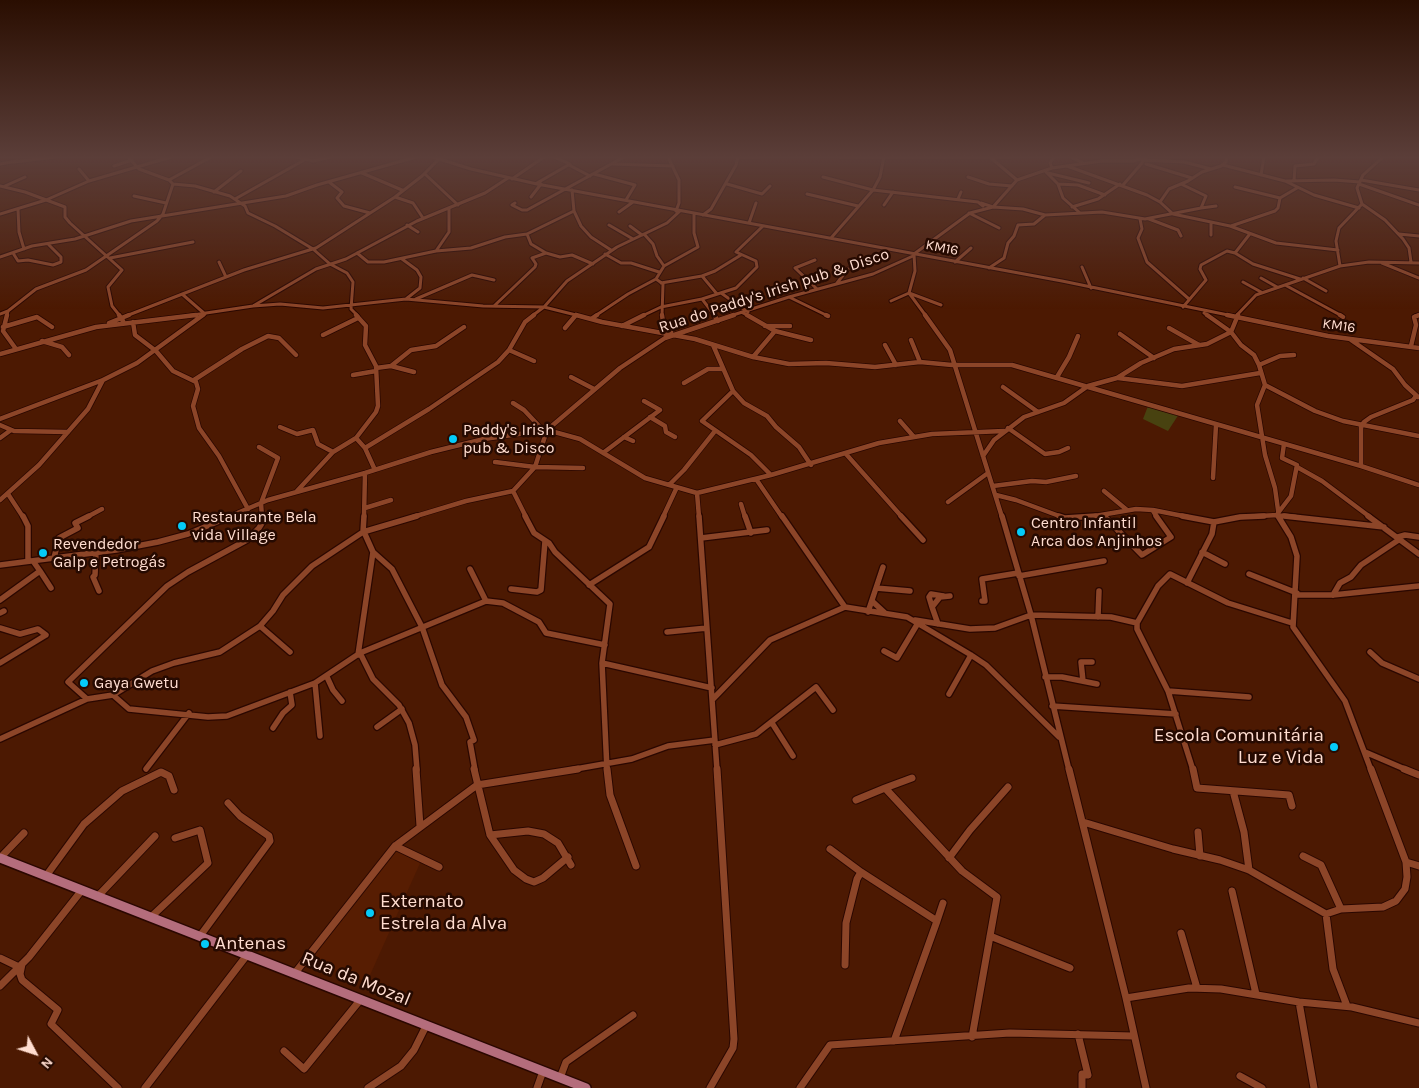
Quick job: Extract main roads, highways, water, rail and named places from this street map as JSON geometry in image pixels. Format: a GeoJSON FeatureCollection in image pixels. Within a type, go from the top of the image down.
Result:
{"type":"FeatureCollection","features":[{"type":"Feature","properties":{"kind":"main road","name":"Rua da Mozal"},"geometry":{"type":"LineString","coordinates":[[0,858],[581,1087]]}},
{"type":"Feature","properties":{"kind":"place","name":"Paddy's Irish pub & Disco"},"geometry":{"type":"Point","coordinates":[453,439]}},
{"type":"Feature","properties":{"kind":"place","name":"Restaurante Bela vida Village"},"geometry":{"type":"Point","coordinates":[182,526]}},
{"type":"Feature","properties":{"kind":"place","name":"Centro Infantil Arca dos Anjinhos"},"geometry":{"type":"Point","coordinates":[1021,532]}},
{"type":"Feature","properties":{"kind":"place","name":"Revendedor Galp e Petrogás"},"geometry":{"type":"Point","coordinates":[43,553]}},
{"type":"Feature","properties":{"kind":"place","name":"Gaya Gwetu"},"geometry":{"type":"Point","coordinates":[84,683]}},
{"type":"Feature","properties":{"kind":"place","name":"Escola Comunitária Luz e Vida"},"geometry":{"type":"Point","coordinates":[1334,747]}},
{"type":"Feature","properties":{"kind":"place","name":"Externato Estrela da Alva"},"geometry":{"type":"Point","coordinates":[370,913]}},
{"type":"Feature","properties":{"kind":"place","name":"Antenas"},"geometry":{"type":"Point","coordinates":[205,944]}}]}
